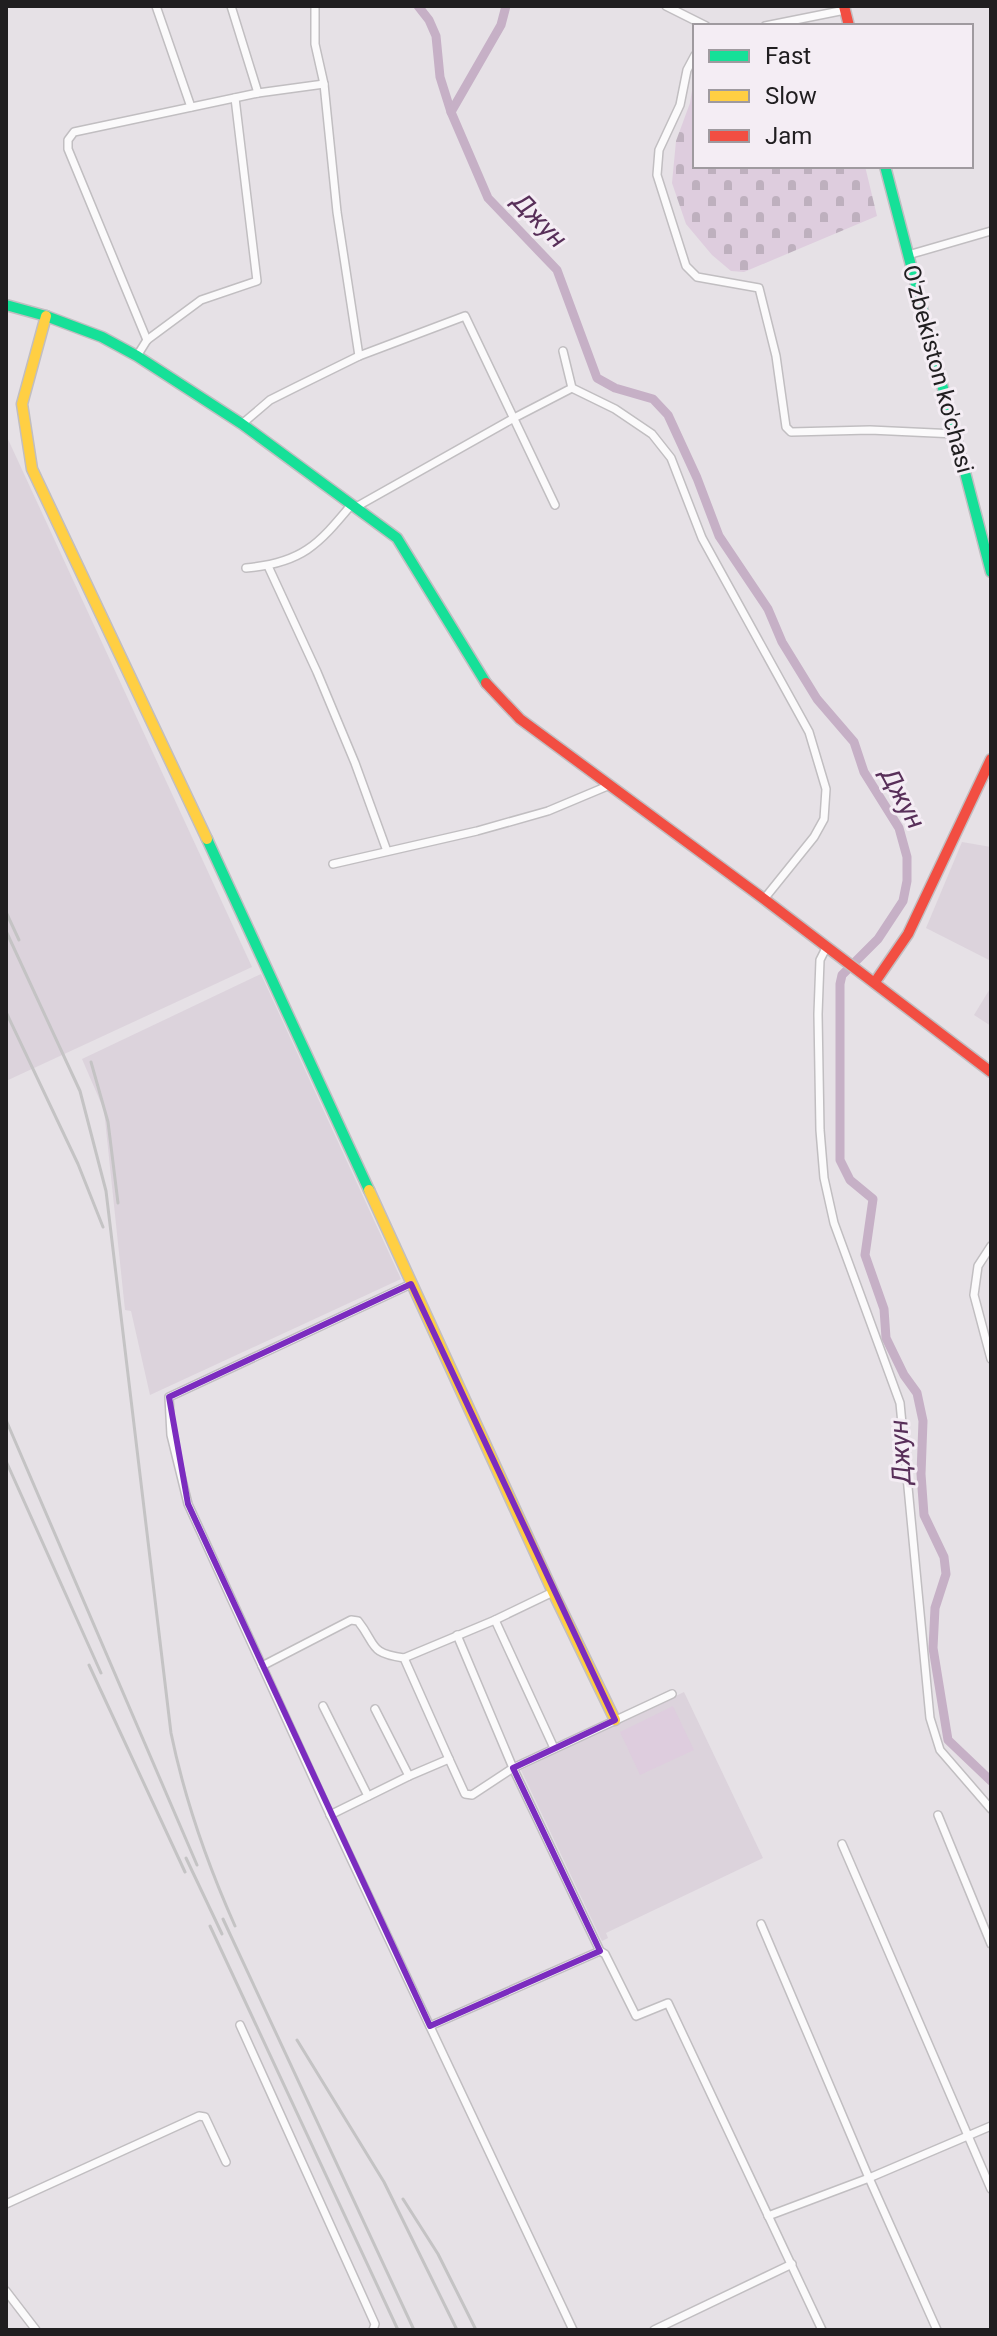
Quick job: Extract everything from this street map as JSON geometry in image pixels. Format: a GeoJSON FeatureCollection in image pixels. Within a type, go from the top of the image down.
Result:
{"type":"FeatureCollection","features":[{"type":"Feature","properties":{"kind":"main road","name":"O'zbekiston ko'chasi"},"geometry":{"type":"LineString","coordinates":[[886,168],[991,572]]}},
{"type":"Feature","properties":{"kind":"main road"},"geometry":{"type":"LineString","coordinates":[[6,305],[102,337],[137,356],[242,424],[397,538],[488,686],[520,719],[875,982],[991,1072]]}},
{"type":"Feature","properties":{"kind":"main road"},"geometry":{"type":"LineString","coordinates":[[46,316],[22,404],[32,469],[266,964],[553,1592],[615,1720]]}},
{"type":"Feature","properties":{"kind":"main road"},"geometry":{"type":"LineString","coordinates":[[875,982],[913,925],[991,759]]}},
{"type":"Feature","properties":{"kind":"street"},"geometry":{"type":"LineString","coordinates":[[156,6],[191,107]]}},
{"type":"Feature","properties":{"kind":"street"},"geometry":{"type":"LineString","coordinates":[[231,6],[258,93]]}},
{"type":"Feature","properties":{"kind":"street"},"geometry":{"type":"LineString","coordinates":[[315,6],[315,44],[324,84],[337,212],[359,356]]}},
{"type":"Feature","properties":{"kind":"street"},"geometry":{"type":"LineString","coordinates":[[666,6],[702,24]]}},
{"type":"Feature","properties":{"kind":"street"},"geometry":{"type":"LineString","coordinates":[[774,24],[844,8]]}},
{"type":"Feature","properties":{"kind":"street"},"geometry":{"type":"LineString","coordinates":[[693,59],[687,70],[680,105],[659,150],[657,175],[686,266],[697,277],[759,288],[776,356],[786,427],[791,432],[870,430],[956,434]]}},
{"type":"Feature","properties":{"kind":"street"},"geometry":{"type":"LineString","coordinates":[[147,340],[68,149],[68,140],[74,132],[258,93],[324,84]]}},
{"type":"Feature","properties":{"kind":"street"},"geometry":{"type":"LineString","coordinates":[[137,356],[147,340],[201,300],[257,281],[235,98]]}},
{"type":"Feature","properties":{"kind":"street"},"geometry":{"type":"LineString","coordinates":[[908,255],[991,231]]}},
{"type":"Feature","properties":{"kind":"street"},"geometry":{"type":"LineString","coordinates":[[242,424],[270,400],[359,356],[465,316],[555,505]]}},
{"type":"Feature","properties":{"kind":"street"},"geometry":{"type":"LineString","coordinates":[[563,351],[572,388]]}},
{"type":"Feature","properties":{"kind":"street"},"geometry":{"type":"LineString","coordinates":[[246,568],[268,566],[297,557],[314,547],[354,505],[572,388]]}},
{"type":"Feature","properties":{"kind":"street"},"geometry":{"type":"LineString","coordinates":[[572,388],[615,409],[652,434],[671,458],[702,538],[809,732],[826,789],[824,819],[814,837],[764,899]]}},
{"type":"Feature","properties":{"kind":"street"},"geometry":{"type":"LineString","coordinates":[[268,566],[317,672],[387,851]]}},
{"type":"Feature","properties":{"kind":"street"},"geometry":{"type":"LineString","coordinates":[[333,864],[477,831],[548,811],[610,785]]}},
{"type":"Feature","properties":{"kind":"street"},"geometry":{"type":"LineString","coordinates":[[826,948],[820,960],[818,1014],[824,1178],[834,1223],[900,1403],[930,1718],[940,1750],[991,1809]]}},
{"type":"Feature","properties":{"kind":"street"},"geometry":{"type":"LineString","coordinates":[[991,1246],[978,1266],[974,1295],[991,1359]]}},
{"type":"Feature","properties":{"kind":"street"},"geometry":{"type":"LineString","coordinates":[[411,1284],[169,1397],[171,1435],[188,1504],[330,1815],[573,2330]]}},
{"type":"Feature","properties":{"kind":"street"},"geometry":{"type":"LineString","coordinates":[[262,1666],[351,1620],[358,1621],[379,1652],[404,1658],[553,1592]]}},
{"type":"Feature","properties":{"kind":"street"},"geometry":{"type":"LineString","coordinates":[[495,1620],[554,1748]]}},
{"type":"Feature","properties":{"kind":"street"},"geometry":{"type":"LineString","coordinates":[[457,1635],[513,1768],[600,1951],[605,1954],[636,2016],[668,2003],[822,2330]]}},
{"type":"Feature","properties":{"kind":"street"},"geometry":{"type":"LineString","coordinates":[[404,1658],[468,1796],[513,1768],[672,1694]]}},
{"type":"Feature","properties":{"kind":"street"},"geometry":{"type":"LineString","coordinates":[[323,1706],[368,1796]]}},
{"type":"Feature","properties":{"kind":"street"},"geometry":{"type":"LineString","coordinates":[[375,1709],[409,1776]]}},
{"type":"Feature","properties":{"kind":"street"},"geometry":{"type":"LineString","coordinates":[[330,1815],[449,1759]]}},
{"type":"Feature","properties":{"kind":"street"},"geometry":{"type":"LineString","coordinates":[[938,1815],[991,1944]]}},
{"type":"Feature","properties":{"kind":"street"},"geometry":{"type":"LineString","coordinates":[[842,1844],[991,2189]]}},
{"type":"Feature","properties":{"kind":"street"},"geometry":{"type":"LineString","coordinates":[[761,1924],[937,2330]]}},
{"type":"Feature","properties":{"kind":"street"},"geometry":{"type":"LineString","coordinates":[[430,2026],[600,1951]]}},
{"type":"Feature","properties":{"kind":"street"},"geometry":{"type":"LineString","coordinates":[[240,2025],[375,2324],[373,2330]]}},
{"type":"Feature","properties":{"kind":"street"},"geometry":{"type":"LineString","coordinates":[[6,2204],[199,2116],[205,2117],[226,2162]]}},
{"type":"Feature","properties":{"kind":"street"},"geometry":{"type":"LineString","coordinates":[[768,2216],[869,2178],[991,2126]]}},
{"type":"Feature","properties":{"kind":"street"},"geometry":{"type":"LineString","coordinates":[[654,2330],[792,2264]]}},
{"type":"Feature","properties":{"kind":"street"},"geometry":{"type":"LineString","coordinates":[[6,2291],[36,2330]]}},
{"type":"Feature","properties":{"kind":"highlighted area"},"geometry":{"type":"Polygon","coordinates":[[[411,1284],[615,1720],[513,1768],[600,1951],[430,2026],[188,1504],[169,1397],[411,1284]]]}},
{"type":"Feature","properties":{"kind":"shaded area"},"geometry":{"type":"Polygon","coordinates":[[[6,435],[252,967],[6,1081],[6,435]]]}},
{"type":"Feature","properties":{"kind":"shaded area"},"geometry":{"type":"Polygon","coordinates":[[[962,842],[991,847],[991,961],[926,928],[962,842]]]}},
{"type":"Feature","properties":{"kind":"shaded area"},"geometry":{"type":"Polygon","coordinates":[[[261,974],[401,1279],[150,1395],[131,1311],[125,1310],[104,1110],[82,1059],[261,974]]]}},
{"type":"Feature","properties":{"kind":"shaded area"},"geometry":{"type":"Polygon","coordinates":[[[991,987],[991,1026],[974,1015],[991,987]]]}},
{"type":"Feature","properties":{"kind":"shaded area"},"geometry":{"type":"Polygon","coordinates":[[[684,1692],[763,1858],[606,1933],[608,1938],[602,1941],[521,1770],[684,1692]]]}},
{"type":"Feature","properties":{"kind":"green space"},"geometry":{"type":"Polygon","coordinates":[[[693,84],[693,168],[865,168],[877,216],[744,272],[731,271],[712,255],[686,224],[672,183],[676,141],[690,103],[693,84]]]}},
{"type":"Feature","properties":{"kind":"green space"},"geometry":{"type":"Polygon","coordinates":[[[673,1706],[694,1750],[640,1775],[620,1732],[673,1706]]]}},
{"type":"Feature","properties":{"kind":"waterway","name":"Джун"},"geometry":{"type":"LineString","coordinates":[[418,6],[436,36],[440,77],[451,112],[488,198],[557,270],[597,378],[615,388],[653,399],[668,415],[719,536],[768,609],[782,642],[817,699],[854,742],[864,772],[899,828],[907,857],[903,901],[878,939],[842,975],[840,984],[840,1160],[850,1180],[873,1199],[865,1255],[884,1309],[886,1338],[904,1375],[917,1393],[923,1421],[921,1474],[924,1515],[944,1557],[946,1574],[935,1608],[933,1648],[948,1740],[991,1781]]}},
{"type":"Feature","properties":{"kind":"waterway"},"geometry":{"type":"LineString","coordinates":[[451,112],[501,25],[506,6]]}},
{"type":"Feature","properties":{"kind":"railway"},"geometry":{"type":"LineString","coordinates":[[6,912],[19,940]]}},
{"type":"Feature","properties":{"kind":"railway"},"geometry":{"type":"LineString","coordinates":[[6,931],[80,1091],[106,1191],[171,1733],[198,1831],[235,1926]]}},
{"type":"Feature","properties":{"kind":"railway"},"geometry":{"type":"LineString","coordinates":[[6,1012],[78,1164],[103,1227]]}},
{"type":"Feature","properties":{"kind":"railway"},"geometry":{"type":"LineString","coordinates":[[91,1062],[108,1122],[118,1203]]}},
{"type":"Feature","properties":{"kind":"railway"},"geometry":{"type":"LineString","coordinates":[[6,1420],[197,1865]]}},
{"type":"Feature","properties":{"kind":"railway"},"geometry":{"type":"LineString","coordinates":[[6,1461],[101,1673]]}},
{"type":"Feature","properties":{"kind":"railway"},"geometry":{"type":"LineString","coordinates":[[89,1665],[185,1872]]}},
{"type":"Feature","properties":{"kind":"railway"},"geometry":{"type":"LineString","coordinates":[[186,1858],[222,1934]]}},
{"type":"Feature","properties":{"kind":"railway"},"geometry":{"type":"LineString","coordinates":[[223,1919],[414,2330]]}},
{"type":"Feature","properties":{"kind":"railway"},"geometry":{"type":"LineString","coordinates":[[210,1926],[398,2330]]}},
{"type":"Feature","properties":{"kind":"railway"},"geometry":{"type":"LineString","coordinates":[[297,2040],[384,2182],[457,2330]]}},
{"type":"Feature","properties":{"kind":"railway"},"geometry":{"type":"LineString","coordinates":[[403,2199],[438,2254],[476,2330]]}},
{"type":"Feature","properties":{"kind":"traffic: fast"},"geometry":{"type":"LineString","coordinates":[[886,168],[991,572]]}},
{"type":"Feature","properties":{"kind":"traffic: fast"},"geometry":{"type":"LineString","coordinates":[[6,305],[102,337],[137,356],[242,424],[397,538],[486,683]]}},
{"type":"Feature","properties":{"kind":"traffic: fast"},"geometry":{"type":"LineString","coordinates":[[207,839],[369,1190]]}},
{"type":"Feature","properties":{"kind":"traffic: slow"},"geometry":{"type":"LineString","coordinates":[[46,316],[22,404],[32,469],[207,839]]}},
{"type":"Feature","properties":{"kind":"traffic: slow"},"geometry":{"type":"LineString","coordinates":[[369,1190],[615,1720]]}},
{"type":"Feature","properties":{"kind":"traffic: jam"},"geometry":{"type":"LineString","coordinates":[[844,6],[848,24]]}},
{"type":"Feature","properties":{"kind":"traffic: jam"},"geometry":{"type":"LineString","coordinates":[[486,683],[520,719],[991,1072]]}},
{"type":"Feature","properties":{"kind":"traffic: jam"},"geometry":{"type":"LineString","coordinates":[[875,982],[908,934],[991,759]]}}]}
